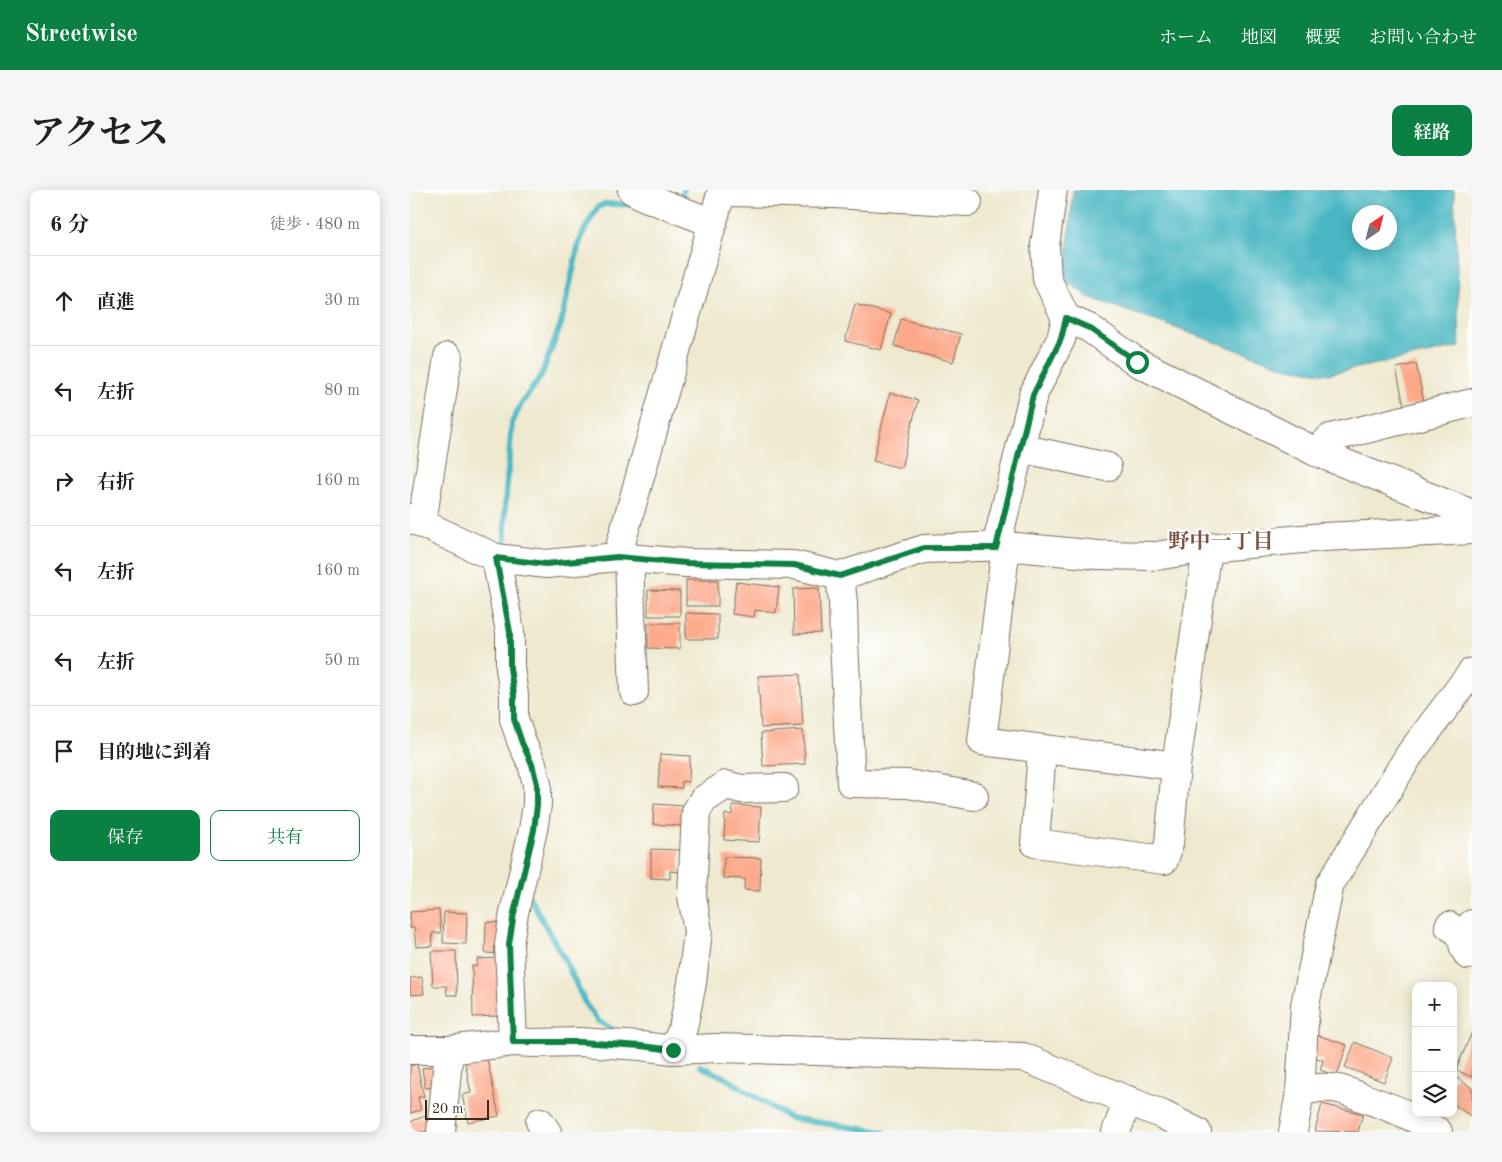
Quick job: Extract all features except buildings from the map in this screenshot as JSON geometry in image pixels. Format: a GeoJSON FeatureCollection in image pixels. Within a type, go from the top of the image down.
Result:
{"type":"FeatureCollection","features":[{"type":"Feature","properties":{"kind":"street"},"geometry":{"type":"LineString","coordinates":[[632,190],[713,222]]}},
{"type":"Feature","properties":{"kind":"street"},"geometry":{"type":"LineString","coordinates":[[1053,190],[1045,245],[1046,279],[1066,318],[1089,328],[1137,362],[1316,452],[1472,514]]}},
{"type":"Feature","properties":{"kind":"street"},"geometry":{"type":"LineString","coordinates":[[634,692],[623,558],[722,191],[835,194],[968,202]]}},
{"type":"Feature","properties":{"kind":"street"},"geometry":{"type":"LineString","coordinates":[[1066,318],[1061,339],[1033,395],[1020,448],[1001,547],[982,742],[1176,766]]}},
{"type":"Feature","properties":{"kind":"street"},"geometry":{"type":"LineString","coordinates":[[448,357],[416,520],[496,558],[546,564],[623,558],[686,563],[794,565],[840,576],[924,548],[1001,547],[1156,556],[1207,548],[1323,537],[1472,530]]}},
{"type":"Feature","properties":{"kind":"street"},"geometry":{"type":"LineString","coordinates":[[1316,452],[1330,438],[1472,403]]}},
{"type":"Feature","properties":{"kind":"street"},"geometry":{"type":"LineString","coordinates":[[1020,448],[1107,466]]}},
{"type":"Feature","properties":{"kind":"street"},"geometry":{"type":"LineString","coordinates":[[1042,750],[1035,843],[1164,860],[1169,844],[1176,766],[1207,548]]}},
{"type":"Feature","properties":{"kind":"street"},"geometry":{"type":"LineString","coordinates":[[496,558],[510,632],[510,668],[514,695],[514,719],[532,764],[537,784],[534,830],[514,913],[509,944],[513,1042]]}},
{"type":"Feature","properties":{"kind":"street"},"geometry":{"type":"LineString","coordinates":[[840,576],[844,602],[844,642],[851,783],[908,784],[974,796]]}},
{"type":"Feature","properties":{"kind":"street"},"geometry":{"type":"LineString","coordinates":[[1293,1132],[1300,1092],[1305,1005],[1330,884],[1410,754],[1472,672]]}},
{"type":"Feature","properties":{"kind":"street"},"geometry":{"type":"LineString","coordinates":[[673,1050],[683,1028],[692,983],[698,931],[692,896],[696,812],[703,800],[726,773],[741,789],[784,788]]}},
{"type":"Feature","properties":{"kind":"street"},"geometry":{"type":"LineString","coordinates":[[410,1050],[449,1050],[513,1042],[580,1042],[673,1050],[717,1048],[1023,1057],[1163,1115],[1197,1132]]}},
{"type":"Feature","properties":{"kind":"street"},"geometry":{"type":"LineString","coordinates":[[441,1132],[449,1050]]}},
{"type":"Feature","properties":{"kind":"street"},"geometry":{"type":"LineString","coordinates":[[1300,1092],[1314,1088],[1332,1088],[1350,1092],[1391,1106],[1438,1132]]}},
{"type":"Feature","properties":{"kind":"street"},"geometry":{"type":"LineString","coordinates":[[1116,1132],[1128,1100]]}},
{"type":"Feature","properties":{"kind":"water"},"geometry":{"type":"Polygon","coordinates":[[[1073,190],[1454,190],[1460,347],[1328,374],[1288,368],[1088,297],[1065,280],[1073,190]]]}},
{"type":"Feature","properties":{"kind":"waterway"},"geometry":{"type":"LineString","coordinates":[[681,197],[684,190]]}},
{"type":"Feature","properties":{"kind":"waterway"},"geometry":{"type":"LineString","coordinates":[[505,550],[505,505],[512,423],[521,404],[541,376],[561,324],[579,243],[598,207],[605,204],[639,205]]}},
{"type":"Feature","properties":{"kind":"waterway"},"geometry":{"type":"LineString","coordinates":[[528,895],[565,960],[586,1005],[598,1021],[623,1035]]}},
{"type":"Feature","properties":{"kind":"waterway"},"geometry":{"type":"LineString","coordinates":[[700,1066],[724,1077],[789,1118],[883,1132]]}},
{"type":"Feature","properties":{"kind":"district","name":"野中一丁目"},"geometry":{"type":"Point","coordinates":[1221,542]}},
{"type":"Feature","properties":{"kind":"route"},"geometry":{"type":"LineString","coordinates":[[673,1050],[580,1042],[513,1042],[509,944],[514,913],[534,830],[537,784],[532,764],[514,719],[514,695],[510,668],[510,632],[496,558],[546,564],[617,557],[686,563],[794,565],[840,576],[924,548],[996,548],[1033,395],[1061,339],[1066,318],[1089,328],[1137,362]]}}]}
